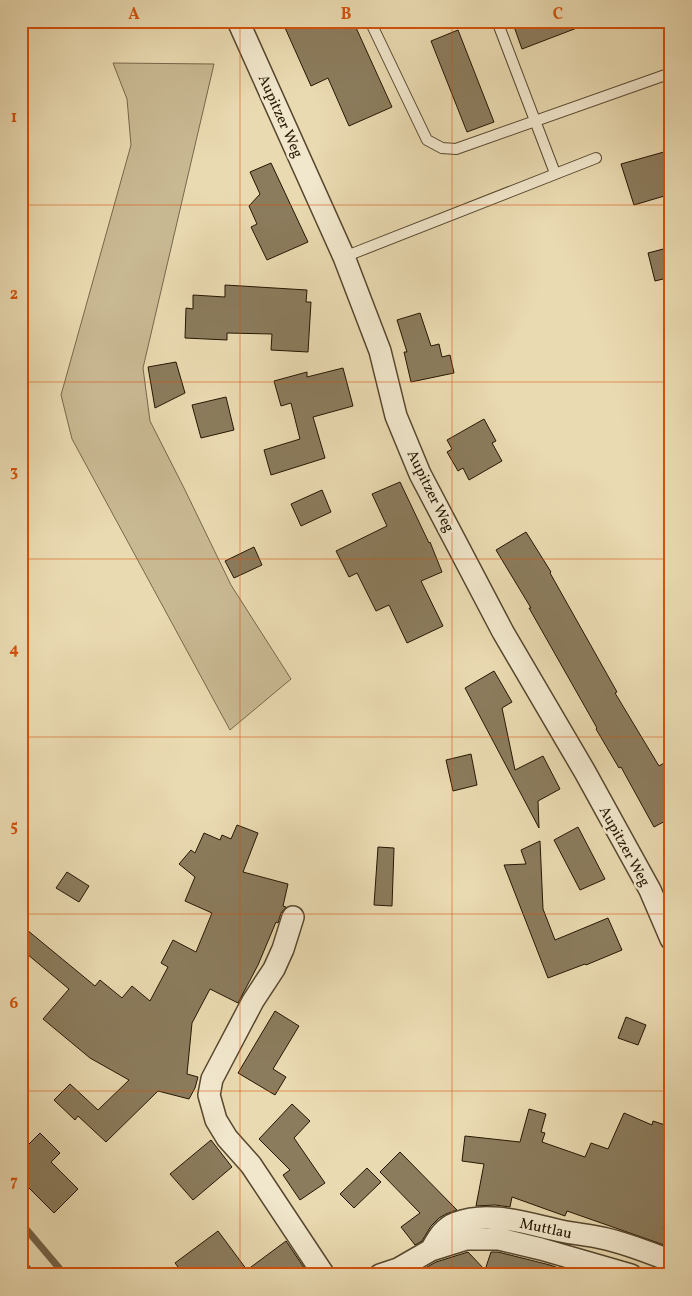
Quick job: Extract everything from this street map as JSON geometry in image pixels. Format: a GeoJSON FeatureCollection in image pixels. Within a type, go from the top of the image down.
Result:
{"type":"FeatureCollection","features":[{"type":"Feature","properties":{"kind":"street","name":"Aupitzer Weg"},"geometry":{"type":"LineString","coordinates":[[238,21],[344,257],[380,351],[396,416],[420,474],[503,632],[585,772],[650,890],[671,939]]}},
{"type":"Feature","properties":{"kind":"street"},"geometry":{"type":"LineString","coordinates":[[293,917],[274,970],[253,1001],[212,1079],[209,1096],[216,1120],[227,1138],[251,1165],[324,1275]]}},
{"type":"Feature","properties":{"kind":"street","name":"Muttlau"},"geometry":{"type":"LineString","coordinates":[[431,1250],[441,1232],[454,1223],[470,1219],[490,1218],[601,1237],[635,1247],[671,1261]]}},
{"type":"Feature","properties":{"kind":"street","name":"Muttlau"},"geometry":{"type":"LineString","coordinates":[[380,1275],[398,1269],[431,1250],[466,1239],[499,1239],[631,1275]]}},
{"type":"Feature","properties":{"kind":"lane"},"geometry":{"type":"LineString","coordinates":[[370,21],[427,140],[442,148],[456,149],[671,74]]}},
{"type":"Feature","properties":{"kind":"lane"},"geometry":{"type":"LineString","coordinates":[[497,21],[555,173]]}},
{"type":"Feature","properties":{"kind":"lane"},"geometry":{"type":"LineString","coordinates":[[344,257],[596,158]]}},
{"type":"Feature","properties":{"kind":"shaded area"},"geometry":{"type":"Polygon","coordinates":[[[113,63],[214,64],[143,368],[150,421],[231,585],[291,679],[230,730],[72,439],[61,395],[131,145],[127,99],[113,63]]]}},
{"type":"Feature","properties":{"kind":"building"},"geometry":{"type":"Polygon","coordinates":[[[282,21],[353,21],[392,107],[349,126],[328,78],[311,86],[282,21]]]}},
{"type":"Feature","properties":{"kind":"building"},"geometry":{"type":"Polygon","coordinates":[[[512,21],[590,21],[590,23],[522,49],[512,21]]]}},
{"type":"Feature","properties":{"kind":"building"},"geometry":{"type":"Polygon","coordinates":[[[458,30],[494,122],[467,132],[431,41],[458,30]]]}},
{"type":"Feature","properties":{"kind":"building"},"geometry":{"type":"Polygon","coordinates":[[[671,150],[671,194],[634,205],[621,164],[671,150]]]}},
{"type":"Feature","properties":{"kind":"building"},"geometry":{"type":"Polygon","coordinates":[[[271,163],[308,242],[267,260],[251,227],[257,224],[249,206],[260,194],[250,172],[271,163]]]}},
{"type":"Feature","properties":{"kind":"building"},"geometry":{"type":"Polygon","coordinates":[[[671,247],[671,277],[655,281],[648,253],[671,247]]]}},
{"type":"Feature","properties":{"kind":"building"},"geometry":{"type":"Polygon","coordinates":[[[225,285],[307,290],[306,302],[311,302],[308,352],[271,350],[272,334],[227,333],[227,340],[185,338],[186,308],[193,309],[193,295],[225,297],[225,285]]]}},
{"type":"Feature","properties":{"kind":"building"},"geometry":{"type":"Polygon","coordinates":[[[420,313],[431,346],[439,344],[442,357],[450,355],[454,373],[411,382],[404,352],[407,352],[397,320],[420,313]]]}},
{"type":"Feature","properties":{"kind":"building"},"geometry":{"type":"Polygon","coordinates":[[[176,362],[185,393],[155,408],[148,367],[176,362]]]}},
{"type":"Feature","properties":{"kind":"building"},"geometry":{"type":"Polygon","coordinates":[[[343,368],[353,406],[313,417],[325,458],[271,475],[264,450],[300,439],[291,403],[281,406],[274,381],[307,372],[307,377],[343,368]]]}},
{"type":"Feature","properties":{"kind":"building"},"geometry":{"type":"Polygon","coordinates":[[[226,397],[234,430],[201,438],[192,405],[226,397]]]}},
{"type":"Feature","properties":{"kind":"building"},"geometry":{"type":"Polygon","coordinates":[[[484,419],[496,441],[492,443],[502,461],[469,480],[463,468],[458,471],[447,452],[452,449],[447,440],[484,419]]]}},
{"type":"Feature","properties":{"kind":"building"},"geometry":{"type":"Polygon","coordinates":[[[400,482],[430,542],[442,572],[421,581],[443,626],[407,643],[389,605],[376,611],[357,573],[349,577],[336,551],[387,526],[372,494],[400,482]]]}},
{"type":"Feature","properties":{"kind":"building"},"geometry":{"type":"Polygon","coordinates":[[[322,490],[331,512],[301,526],[291,504],[322,490]]]}},
{"type":"Feature","properties":{"kind":"building"},"geometry":{"type":"Polygon","coordinates":[[[526,532],[551,572],[617,692],[615,693],[659,766],[671,759],[671,818],[654,827],[621,767],[619,768],[596,729],[529,608],[531,608],[496,550],[526,532]]]}},
{"type":"Feature","properties":{"kind":"building"},"geometry":{"type":"Polygon","coordinates":[[[254,547],[262,565],[234,578],[225,561],[254,547]]]}},
{"type":"Feature","properties":{"kind":"building"},"geometry":{"type":"Polygon","coordinates":[[[494,671],[512,702],[502,708],[515,770],[543,756],[560,789],[538,801],[539,828],[465,688],[494,671]]]}},
{"type":"Feature","properties":{"kind":"building"},"geometry":{"type":"Polygon","coordinates":[[[471,754],[477,785],[453,791],[446,760],[471,754]]]}},
{"type":"Feature","properties":{"kind":"building"},"geometry":{"type":"Polygon","coordinates":[[[237,825],[258,833],[243,872],[288,884],[283,906],[286,907],[281,913],[278,923],[276,922],[258,965],[238,1003],[210,989],[192,1023],[187,1074],[198,1077],[189,1099],[158,1091],[106,1142],[78,1116],[75,1120],[54,1100],[70,1084],[98,1110],[129,1080],[90,1058],[43,1019],[69,989],[21,949],[21,925],[95,986],[100,980],[122,998],[132,986],[150,1001],[168,967],[161,963],[173,940],[196,952],[212,913],[185,901],[195,877],[179,864],[191,850],[195,853],[204,833],[220,840],[222,835],[231,839],[237,825]]]}},
{"type":"Feature","properties":{"kind":"building"},"geometry":{"type":"Polygon","coordinates":[[[578,827],[605,879],[580,890],[554,840],[578,827]]]}},
{"type":"Feature","properties":{"kind":"building"},"geometry":{"type":"Polygon","coordinates":[[[540,841],[543,909],[555,940],[608,918],[622,950],[548,978],[504,865],[526,864],[521,850],[540,841]]]}},
{"type":"Feature","properties":{"kind":"building"},"geometry":{"type":"Polygon","coordinates":[[[378,847],[394,848],[392,906],[374,905],[378,847]]]}},
{"type":"Feature","properties":{"kind":"building"},"geometry":{"type":"Polygon","coordinates":[[[67,872],[89,886],[79,902],[56,888],[67,872]]]}},
{"type":"Feature","properties":{"kind":"building"},"geometry":{"type":"Polygon","coordinates":[[[275,1011],[299,1026],[273,1069],[286,1077],[275,1095],[238,1073],[275,1011]]]}},
{"type":"Feature","properties":{"kind":"building"},"geometry":{"type":"Polygon","coordinates":[[[626,1017],[646,1025],[638,1045],[618,1038],[626,1017]]]}},
{"type":"Feature","properties":{"kind":"building"},"geometry":{"type":"Polygon","coordinates":[[[292,1104],[310,1121],[294,1138],[325,1183],[300,1200],[283,1175],[290,1170],[259,1139],[292,1104]]]}},
{"type":"Feature","properties":{"kind":"building"},"geometry":{"type":"Polygon","coordinates":[[[529,1109],[546,1114],[541,1132],[545,1133],[542,1142],[585,1157],[591,1143],[608,1149],[624,1113],[652,1125],[653,1121],[671,1127],[671,1211],[663,1228],[671,1232],[671,1239],[667,1246],[567,1211],[565,1216],[512,1197],[510,1207],[495,1205],[476,1206],[484,1164],[462,1161],[465,1136],[520,1142],[529,1109]]]}},
{"type":"Feature","properties":{"kind":"building"},"geometry":{"type":"Polygon","coordinates":[[[40,1133],[60,1153],[51,1162],[78,1189],[54,1213],[21,1180],[21,1152],[40,1133]]]}},
{"type":"Feature","properties":{"kind":"building"},"geometry":{"type":"Polygon","coordinates":[[[211,1140],[232,1167],[193,1200],[170,1174],[211,1140]]]}},
{"type":"Feature","properties":{"kind":"building"},"geometry":{"type":"Polygon","coordinates":[[[400,1152],[457,1210],[439,1218],[431,1226],[422,1241],[415,1245],[401,1227],[420,1213],[380,1172],[400,1152]]]}},
{"type":"Feature","properties":{"kind":"building"},"geometry":{"type":"Polygon","coordinates":[[[367,1168],[381,1182],[354,1208],[340,1194],[367,1168]]]}},
{"type":"Feature","properties":{"kind":"building"},"geometry":{"type":"Polygon","coordinates":[[[218,1231],[247,1270],[286,1241],[309,1275],[184,1275],[175,1263],[218,1231]]]}},
{"type":"Feature","properties":{"kind":"building"},"geometry":{"type":"Polygon","coordinates":[[[468,1252],[485,1270],[491,1252],[498,1252],[550,1265],[572,1273],[572,1275],[413,1275],[436,1262],[468,1252]]]}},
{"type":"Feature","properties":{"kind":"waterway"},"geometry":{"type":"LineString","coordinates":[[21,1223],[65,1275]]}}]}
